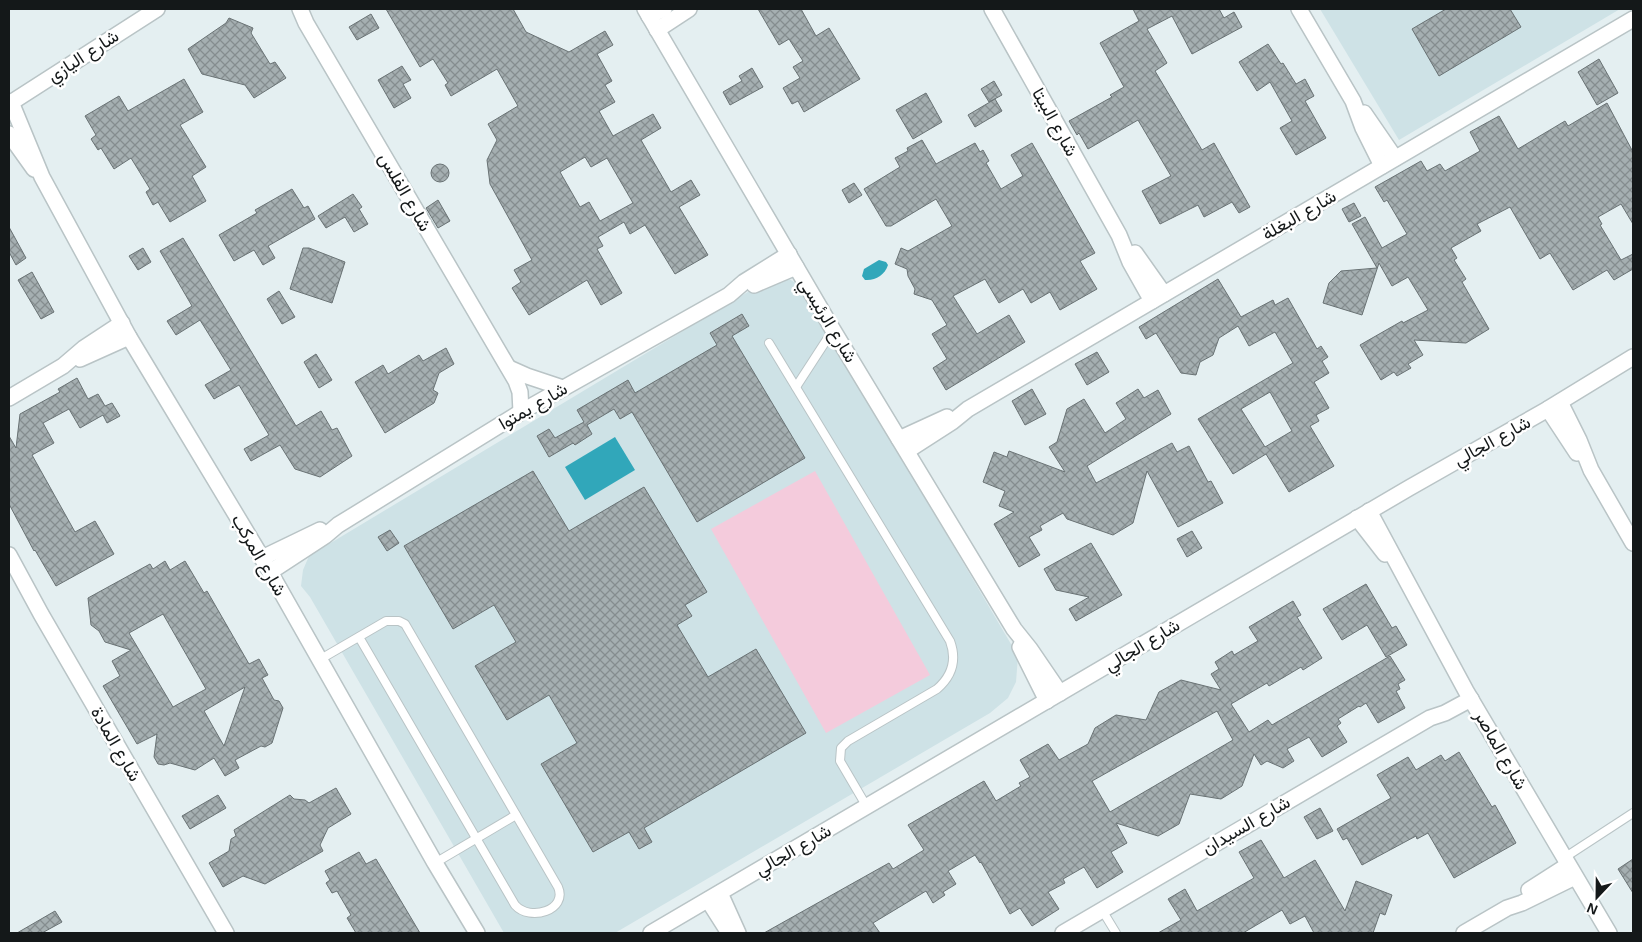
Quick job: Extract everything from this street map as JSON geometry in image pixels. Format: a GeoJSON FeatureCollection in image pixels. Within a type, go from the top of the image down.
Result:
{"type":"FeatureCollection","features":[{"type":"Feature","properties":{"kind":"street","name":"شارع اليازي"},"geometry":{"type":"LineString","coordinates":[[10,103],[157,9]]}},
{"type":"Feature","properties":{"kind":"street"},"geometry":{"type":"LineString","coordinates":[[647,12],[664,9]]}},
{"type":"Feature","properties":{"kind":"street"},"geometry":{"type":"LineString","coordinates":[[658,30],[689,9]]}},
{"type":"Feature","properties":{"kind":"street","name":"شارع البيتا"},"geometry":{"type":"LineString","coordinates":[[992,9],[1119,235],[1136,254],[1158,298]]}},
{"type":"Feature","properties":{"kind":"street"},"geometry":{"type":"LineString","coordinates":[[1299,9],[1353,101],[1370,121],[1389,162]]}},
{"type":"Feature","properties":{"kind":"street","name":"شارع الفلس"},"geometry":{"type":"LineString","coordinates":[[299,11],[509,368],[518,386],[521,412]]}},
{"type":"Feature","properties":{"kind":"street","name":"شارع الرئيسي"},"geometry":{"type":"LineString","coordinates":[[647,12],[833,330],[1014,630],[1030,649],[1060,693]]}},
{"type":"Feature","properties":{"kind":"street","name":"شارع البغلة"},"geometry":{"type":"LineString","coordinates":[[903,445],[952,422],[965,411],[1633,18]]}},
{"type":"Feature","properties":{"kind":"street","name":"شارع المركب"},"geometry":{"type":"LineString","coordinates":[[10,103],[42,177],[129,337],[262,558],[434,863],[477,933]]}},
{"type":"Feature","properties":{"kind":"street","name":"شارع المركب"},"geometry":{"type":"LineString","coordinates":[[9,134],[25,158],[42,177]]}},
{"type":"Feature","properties":{"kind":"street","name":"شارع يمتوا"},"geometry":{"type":"LineString","coordinates":[[270,572],[325,536],[338,525],[521,412],[731,293],[746,289],[793,260]]}},
{"type":"Feature","properties":{"kind":"street"},"geometry":{"type":"LineString","coordinates":[[64,365],[77,353],[122,323]]}},
{"type":"Feature","properties":{"kind":"street"},"geometry":{"type":"LineString","coordinates":[[9,398],[64,365],[129,337]]}},
{"type":"Feature","properties":{"kind":"street","name":"شارع الجالي"},"geometry":{"type":"LineString","coordinates":[[651,933],[1633,357]]}},
{"type":"Feature","properties":{"kind":"street"},"geometry":{"type":"LineString","coordinates":[[509,368],[563,388]]}},
{"type":"Feature","properties":{"kind":"street"},"geometry":{"type":"LineString","coordinates":[[1554,405],[1580,440],[1590,467],[1633,543]]}},
{"type":"Feature","properties":{"kind":"street","name":"شارع الماصر"},"geometry":{"type":"LineString","coordinates":[[1363,515],[1379,547],[1397,565],[1468,695],[1609,933]]}},
{"type":"Feature","properties":{"kind":"street","name":"شارع يمتوا"},"geometry":{"type":"LineString","coordinates":[[262,558],[311,534],[338,525]]}},
{"type":"Feature","properties":{"kind":"street","name":"شارع المادة"},"geometry":{"type":"LineString","coordinates":[[9,555],[41,614],[226,933]]}},
{"type":"Feature","properties":{"kind":"street","name":"شارع الرئيسي"},"geometry":{"type":"LineString","coordinates":[[1014,630],[1020,648],[1047,701]]}},
{"type":"Feature","properties":{"kind":"street","name":"شارع السيدان"},"geometry":{"type":"LineString","coordinates":[[1063,933],[1430,718],[1445,713],[1468,695]]}},
{"type":"Feature","properties":{"kind":"street"},"geometry":{"type":"LineString","coordinates":[[1464,933],[1507,908],[1519,896],[1569,866]]}},
{"type":"Feature","properties":{"kind":"street"},"geometry":{"type":"LineString","coordinates":[[714,896],[729,933]]}},
{"type":"Feature","properties":{"kind":"street"},"geometry":{"type":"LineString","coordinates":[[714,896],[738,933]]}},
{"type":"Feature","properties":{"kind":"lane"},"geometry":{"type":"LineString","coordinates":[[796,387],[833,330]]}},
{"type":"Feature","properties":{"kind":"lane"},"geometry":{"type":"LineString","coordinates":[[769,343],[953,648],[953,664],[947,678],[937,689],[848,741],[841,748],[840,761],[867,806]]}},
{"type":"Feature","properties":{"kind":"lane"},"geometry":{"type":"LineString","coordinates":[[319,660],[386,620],[400,620],[405,624],[560,891],[559,900],[553,907],[532,914],[518,909],[360,636]]}},
{"type":"Feature","properties":{"kind":"lane"},"geometry":{"type":"LineString","coordinates":[[1569,866],[1633,813]]}},
{"type":"Feature","properties":{"kind":"lane"},"geometry":{"type":"LineString","coordinates":[[434,863],[516,815]]}},
{"type":"Feature","properties":{"kind":"lane"},"geometry":{"type":"LineString","coordinates":[[1102,910],[1116,933]]}},
{"type":"Feature","properties":{"kind":"shaded area"},"geometry":{"type":"Polygon","coordinates":[[[1320,9],[1620,9],[1399,140],[1320,9]]]}},
{"type":"Feature","properties":{"kind":"shaded area"},"geometry":{"type":"Polygon","coordinates":[[[781,277],[791,280],[801,287],[1018,656],[1016,682],[1008,698],[990,713],[615,933],[504,933],[310,597],[301,586],[303,570],[309,556],[766,281],[781,277]]]}},
{"type":"Feature","properties":{"kind":"shaded area"},"geometry":{"type":"Polygon","coordinates":[[[815,471],[930,675],[826,733],[711,529],[815,471]]]}},
{"type":"Feature","properties":{"kind":"water"},"geometry":{"type":"Polygon","coordinates":[[[879,260],[886,262],[888,265],[885,272],[876,278],[865,280],[862,276],[864,269],[879,260]]]}},
{"type":"Feature","properties":{"kind":"water"},"geometry":{"type":"Polygon","coordinates":[[[615,437],[635,470],[585,500],[565,467],[615,437]]]}},
{"type":"Feature","properties":{"kind":"building"},"geometry":{"type":"Polygon","coordinates":[[[386,9],[513,9],[526,32],[569,52],[605,31],[613,45],[597,54],[612,81],[605,85],[615,102],[599,111],[613,136],[653,114],[661,128],[641,140],[671,192],[691,180],[700,195],[679,207],[708,255],[675,274],[645,225],[630,234],[624,222],[598,237],[603,246],[597,249],[622,293],[601,305],[587,280],[529,315],[512,288],[521,282],[514,270],[532,260],[490,184],[487,160],[497,140],[488,124],[518,106],[497,69],[451,96],[445,85],[448,83],[433,59],[420,67],[386,9]],[[585,157],[560,172],[580,207],[589,202],[600,221],[633,203],[607,158],[591,167],[585,157]]]}},
{"type":"Feature","properties":{"kind":"building"},"geometry":{"type":"Polygon","coordinates":[[[758,9],[801,9],[816,36],[829,28],[860,79],[804,112],[798,101],[792,104],[783,88],[800,78],[793,67],[803,61],[789,39],[779,45],[758,9]]]}},
{"type":"Feature","properties":{"kind":"building"},"geometry":{"type":"Polygon","coordinates":[[[1133,9],[1219,9],[1224,18],[1234,12],[1242,27],[1192,54],[1172,16],[1147,29],[1167,63],[1155,71],[1202,150],[1214,143],[1250,207],[1239,213],[1232,202],[1204,217],[1198,205],[1160,224],[1142,191],[1171,176],[1138,120],[1088,149],[1079,133],[1077,135],[1069,121],[1112,97],[1110,95],[1124,87],[1100,43],[1139,21],[1133,9]]]}},
{"type":"Feature","properties":{"kind":"building"},"geometry":{"type":"Polygon","coordinates":[[[1446,9],[1510,9],[1521,27],[1439,76],[1412,29],[1446,9]]]}},
{"type":"Feature","properties":{"kind":"building"},"geometry":{"type":"Polygon","coordinates":[[[371,14],[379,28],[357,40],[349,27],[371,14]]]}},
{"type":"Feature","properties":{"kind":"building"},"geometry":{"type":"Polygon","coordinates":[[[229,18],[253,28],[251,33],[270,64],[275,62],[286,78],[254,98],[245,85],[202,74],[188,49],[226,23],[229,18]]]}},
{"type":"Feature","properties":{"kind":"building"},"geometry":{"type":"Polygon","coordinates":[[[1268,44],[1296,84],[1305,79],[1314,96],[1305,101],[1326,138],[1296,155],[1280,128],[1292,121],[1270,82],[1257,91],[1239,62],[1268,44]]]}},
{"type":"Feature","properties":{"kind":"building"},"geometry":{"type":"Polygon","coordinates":[[[1599,59],[1618,93],[1597,105],[1578,72],[1599,59]]]}},
{"type":"Feature","properties":{"kind":"building"},"geometry":{"type":"Polygon","coordinates":[[[402,66],[411,80],[403,84],[411,98],[394,108],[378,80],[402,66]]]}},
{"type":"Feature","properties":{"kind":"building"},"geometry":{"type":"Polygon","coordinates":[[[752,68],[763,87],[730,105],[723,92],[742,81],[739,76],[752,68]]]}},
{"type":"Feature","properties":{"kind":"building"},"geometry":{"type":"Polygon","coordinates":[[[184,79],[203,112],[180,125],[206,167],[192,176],[206,201],[170,222],[158,202],[153,205],[146,192],[150,189],[131,158],[114,169],[101,148],[98,150],[91,139],[96,135],[85,116],[119,96],[128,111],[184,79]]]}},
{"type":"Feature","properties":{"kind":"building"},"geometry":{"type":"Polygon","coordinates":[[[994,81],[1002,95],[989,102],[981,89],[994,81]]]}},
{"type":"Feature","properties":{"kind":"building"},"geometry":{"type":"Polygon","coordinates":[[[926,93],[942,122],[913,139],[896,110],[926,93]]]}},
{"type":"Feature","properties":{"kind":"building"},"geometry":{"type":"Polygon","coordinates":[[[995,99],[1002,111],[975,127],[968,115],[995,99]]]}},
{"type":"Feature","properties":{"kind":"building"},"geometry":{"type":"Polygon","coordinates":[[[1607,103],[1633,152],[1633,224],[1621,204],[1598,217],[1602,224],[1600,225],[1621,260],[1633,254],[1633,269],[1614,280],[1607,270],[1573,290],[1550,253],[1540,259],[1510,207],[1477,224],[1481,231],[1451,248],[1457,258],[1454,260],[1466,279],[1462,282],[1489,329],[1466,343],[1414,340],[1423,355],[1408,364],[1411,368],[1397,376],[1394,372],[1381,380],[1360,345],[1402,321],[1403,323],[1428,310],[1408,277],[1392,286],[1379,263],[1362,315],[1323,303],[1329,283],[1341,271],[1377,268],[1352,224],[1365,217],[1382,248],[1407,234],[1387,200],[1384,202],[1375,187],[1421,161],[1427,171],[1440,164],[1445,171],[1480,151],[1470,132],[1499,116],[1518,149],[1565,121],[1568,126],[1607,103]]]}},
{"type":"Feature","properties":{"kind":"building"},"geometry":{"type":"Polygon","coordinates":[[[922,140],[936,164],[975,143],[980,152],[983,150],[989,161],[986,163],[1001,189],[1023,176],[1011,155],[1032,143],[1095,253],[1080,261],[1097,289],[1060,310],[1050,292],[1031,303],[1023,289],[999,303],[985,279],[953,296],[977,334],[1009,315],[1025,342],[946,390],[933,368],[947,359],[932,334],[947,325],[932,300],[914,294],[915,289],[908,276],[907,269],[895,264],[901,248],[908,251],[952,226],[936,199],[891,226],[886,226],[864,189],[900,167],[895,158],[908,151],[907,148],[922,140]]]}},
{"type":"Feature","properties":{"kind":"building"},"geometry":{"type":"Polygon","coordinates":[[[440,164],[446,167],[449,173],[446,179],[440,182],[434,179],[431,173],[434,167],[440,164]]]}},
{"type":"Feature","properties":{"kind":"building"},"geometry":{"type":"Polygon","coordinates":[[[854,183],[862,195],[849,203],[842,190],[854,183]]]}},
{"type":"Feature","properties":{"kind":"building"},"geometry":{"type":"Polygon","coordinates":[[[292,189],[304,208],[308,206],[315,219],[268,246],[275,258],[263,265],[254,250],[234,261],[219,235],[257,213],[255,210],[292,189]]]}},
{"type":"Feature","properties":{"kind":"building"},"geometry":{"type":"Polygon","coordinates":[[[353,194],[362,207],[359,209],[368,224],[354,232],[345,217],[326,228],[318,216],[353,194]]]}},
{"type":"Feature","properties":{"kind":"building"},"geometry":{"type":"Polygon","coordinates":[[[438,200],[450,221],[438,228],[426,208],[438,200]]]}},
{"type":"Feature","properties":{"kind":"building"},"geometry":{"type":"Polygon","coordinates":[[[1354,203],[1361,216],[1349,222],[1342,209],[1354,203]]]}},
{"type":"Feature","properties":{"kind":"building"},"geometry":{"type":"Polygon","coordinates":[[[9,227],[26,258],[16,265],[9,252],[9,227]]]}},
{"type":"Feature","properties":{"kind":"building"},"geometry":{"type":"Polygon","coordinates":[[[183,238],[296,426],[321,411],[332,430],[337,428],[352,456],[320,477],[295,469],[280,445],[251,461],[244,449],[269,435],[239,385],[214,399],[205,385],[231,370],[200,320],[176,335],[167,321],[192,306],[160,251],[183,238]]]}},
{"type":"Feature","properties":{"kind":"building"},"geometry":{"type":"Polygon","coordinates":[[[143,248],[151,262],[138,270],[129,256],[143,248]]]}},
{"type":"Feature","properties":{"kind":"building"},"geometry":{"type":"Polygon","coordinates":[[[303,248],[309,248],[345,262],[332,303],[290,289],[303,248]]]}},
{"type":"Feature","properties":{"kind":"building"},"geometry":{"type":"Polygon","coordinates":[[[32,272],[54,312],[41,319],[18,280],[32,272]]]}},
{"type":"Feature","properties":{"kind":"building"},"geometry":{"type":"Polygon","coordinates":[[[1218,279],[1241,317],[1273,300],[1275,305],[1288,298],[1317,349],[1321,346],[1328,357],[1322,361],[1329,373],[1314,382],[1329,408],[1316,415],[1319,421],[1310,426],[1334,466],[1289,492],[1266,454],[1233,474],[1198,419],[1293,363],[1275,332],[1249,346],[1238,326],[1219,338],[1213,355],[1200,362],[1196,375],[1181,373],[1156,333],[1146,339],[1139,327],[1218,279]],[[1270,392],[1241,409],[1265,447],[1292,431],[1270,392]]]}},
{"type":"Feature","properties":{"kind":"building"},"geometry":{"type":"Polygon","coordinates":[[[279,291],[295,317],[282,324],[267,299],[279,291]]]}},
{"type":"Feature","properties":{"kind":"building"},"geometry":{"type":"Polygon","coordinates":[[[742,314],[749,326],[732,336],[805,458],[697,522],[632,412],[620,419],[614,409],[587,425],[592,434],[575,445],[573,443],[549,457],[537,436],[549,429],[555,438],[584,422],[577,410],[628,380],[635,393],[717,345],[710,333],[742,314]]]}},
{"type":"Feature","properties":{"kind":"building"},"geometry":{"type":"Polygon","coordinates":[[[446,348],[454,364],[439,373],[433,390],[438,393],[434,403],[385,433],[355,382],[383,365],[388,374],[419,355],[423,361],[446,348]]]}},
{"type":"Feature","properties":{"kind":"building"},"geometry":{"type":"Polygon","coordinates":[[[1097,352],[1109,372],[1087,385],[1075,364],[1097,352]]]}},
{"type":"Feature","properties":{"kind":"building"},"geometry":{"type":"Polygon","coordinates":[[[316,354],[332,380],[319,388],[304,362],[316,354]]]}},
{"type":"Feature","properties":{"kind":"building"},"geometry":{"type":"Polygon","coordinates":[[[77,378],[88,399],[98,394],[105,406],[112,403],[120,416],[107,423],[103,415],[80,428],[69,409],[43,423],[54,443],[32,455],[75,532],[95,521],[114,554],[56,586],[34,551],[9,504],[9,436],[16,448],[20,414],[60,392],[58,389],[77,378]]]}},
{"type":"Feature","properties":{"kind":"building"},"geometry":{"type":"Polygon","coordinates":[[[1032,389],[1046,414],[1025,425],[1012,401],[1032,389]]]}},
{"type":"Feature","properties":{"kind":"building"},"geometry":{"type":"Polygon","coordinates":[[[1138,389],[1144,398],[1158,390],[1171,414],[1087,466],[1096,483],[1172,443],[1177,452],[1189,446],[1208,482],[1211,481],[1223,503],[1178,527],[1147,471],[1133,523],[1113,535],[1067,519],[1063,513],[1040,526],[1042,530],[1029,537],[1040,555],[1019,567],[994,524],[1014,512],[999,506],[1005,491],[983,482],[994,452],[1007,457],[1009,451],[1065,472],[1049,447],[1057,442],[1067,409],[1084,399],[1105,433],[1126,419],[1116,403],[1138,389]]]}},
{"type":"Feature","properties":{"kind":"building"},"geometry":{"type":"Polygon","coordinates":[[[533,471],[569,531],[644,487],[707,592],[685,605],[692,616],[677,625],[708,677],[756,649],[806,733],[644,828],[652,842],[639,849],[629,832],[593,852],[541,764],[577,743],[549,695],[507,720],[475,666],[516,642],[494,605],[453,629],[404,546],[533,471]]]}},
{"type":"Feature","properties":{"kind":"building"},"geometry":{"type":"Polygon","coordinates":[[[390,530],[399,543],[387,551],[378,537],[390,530]]]}},
{"type":"Feature","properties":{"kind":"building"},"geometry":{"type":"Polygon","coordinates":[[[1192,531],[1202,548],[1187,557],[1177,539],[1192,531]]]}},
{"type":"Feature","properties":{"kind":"building"},"geometry":{"type":"Polygon","coordinates":[[[1091,543],[1122,595],[1076,621],[1069,609],[1089,597],[1056,590],[1044,569],[1091,543]]]}},
{"type":"Feature","properties":{"kind":"building"},"geometry":{"type":"Polygon","coordinates":[[[165,561],[170,570],[185,561],[204,593],[207,591],[249,664],[259,659],[268,675],[262,678],[274,700],[279,701],[283,708],[272,743],[265,747],[261,746],[235,760],[239,768],[225,776],[214,758],[195,770],[170,763],[158,764],[154,757],[157,734],[137,744],[103,686],[120,676],[112,661],[131,650],[105,642],[99,631],[91,625],[88,598],[150,564],[153,569],[165,561]],[[163,614],[129,633],[173,707],[206,689],[163,614]],[[245,687],[204,711],[224,746],[245,687]]]}},
{"type":"Feature","properties":{"kind":"building"},"geometry":{"type":"Polygon","coordinates":[[[1366,584],[1392,628],[1396,626],[1407,645],[1386,657],[1367,625],[1342,640],[1323,609],[1366,584]]]}},
{"type":"Feature","properties":{"kind":"building"},"geometry":{"type":"Polygon","coordinates":[[[1293,601],[1301,615],[1297,617],[1322,658],[1303,670],[1301,667],[1269,686],[1267,683],[1231,704],[1249,732],[1268,720],[1272,725],[1390,656],[1405,680],[1398,684],[1400,689],[1396,691],[1405,708],[1378,723],[1366,703],[1359,706],[1338,719],[1341,723],[1337,726],[1347,742],[1322,757],[1309,737],[1287,749],[1294,761],[1283,768],[1267,761],[1261,765],[1254,754],[1242,786],[1221,799],[1190,794],[1179,824],[1158,836],[1116,823],[1127,843],[1111,852],[1123,872],[1097,888],[1084,867],[1063,879],[1065,883],[1048,892],[1059,909],[1032,926],[1020,908],[1010,914],[981,862],[975,855],[948,871],[956,884],[943,892],[945,895],[933,903],[926,891],[873,923],[880,933],[764,933],[889,863],[893,869],[924,850],[908,825],[984,781],[996,801],[1021,786],[1019,783],[1030,777],[1020,760],[1048,744],[1059,760],[1088,744],[1095,728],[1116,715],[1146,720],[1159,692],[1181,680],[1221,690],[1211,674],[1219,669],[1215,662],[1232,651],[1234,655],[1258,641],[1249,627],[1293,601]],[[1217,711],[1092,781],[1110,812],[1233,740],[1217,711]]]}},
{"type":"Feature","properties":{"kind":"building"},"geometry":{"type":"Polygon","coordinates":[[[1459,752],[1492,807],[1495,805],[1516,843],[1454,878],[1428,833],[1417,839],[1416,836],[1362,865],[1347,838],[1343,840],[1337,829],[1391,798],[1377,775],[1408,757],[1416,770],[1441,755],[1445,761],[1459,752]]]}},
{"type":"Feature","properties":{"kind":"building"},"geometry":{"type":"Polygon","coordinates":[[[336,788],[351,814],[328,828],[320,845],[323,851],[265,884],[243,876],[223,887],[209,863],[229,851],[231,839],[236,836],[234,830],[290,795],[294,799],[305,800],[309,803],[336,788]]]}},
{"type":"Feature","properties":{"kind":"building"},"geometry":{"type":"Polygon","coordinates":[[[218,795],[226,808],[190,829],[182,816],[218,795]]]}},
{"type":"Feature","properties":{"kind":"building"},"geometry":{"type":"Polygon","coordinates":[[[1320,808],[1333,831],[1317,839],[1304,817],[1320,808]]]}},
{"type":"Feature","properties":{"kind":"building"},"geometry":{"type":"Polygon","coordinates":[[[1261,840],[1284,878],[1315,860],[1345,911],[1356,881],[1392,895],[1385,915],[1380,913],[1373,933],[1314,933],[1305,916],[1290,924],[1282,910],[1243,933],[1158,933],[1181,920],[1168,899],[1185,889],[1197,911],[1254,878],[1239,852],[1261,840]]]}},
{"type":"Feature","properties":{"kind":"building"},"geometry":{"type":"Polygon","coordinates":[[[359,852],[366,864],[376,859],[420,933],[356,933],[347,918],[351,915],[337,891],[332,893],[326,883],[330,880],[325,871],[359,852]]]}},
{"type":"Feature","properties":{"kind":"building"},"geometry":{"type":"Polygon","coordinates":[[[1633,859],[1633,893],[1618,869],[1633,859]]]}},
{"type":"Feature","properties":{"kind":"building"},"geometry":{"type":"Polygon","coordinates":[[[55,911],[62,922],[42,933],[17,933],[55,911]]]}}]}
